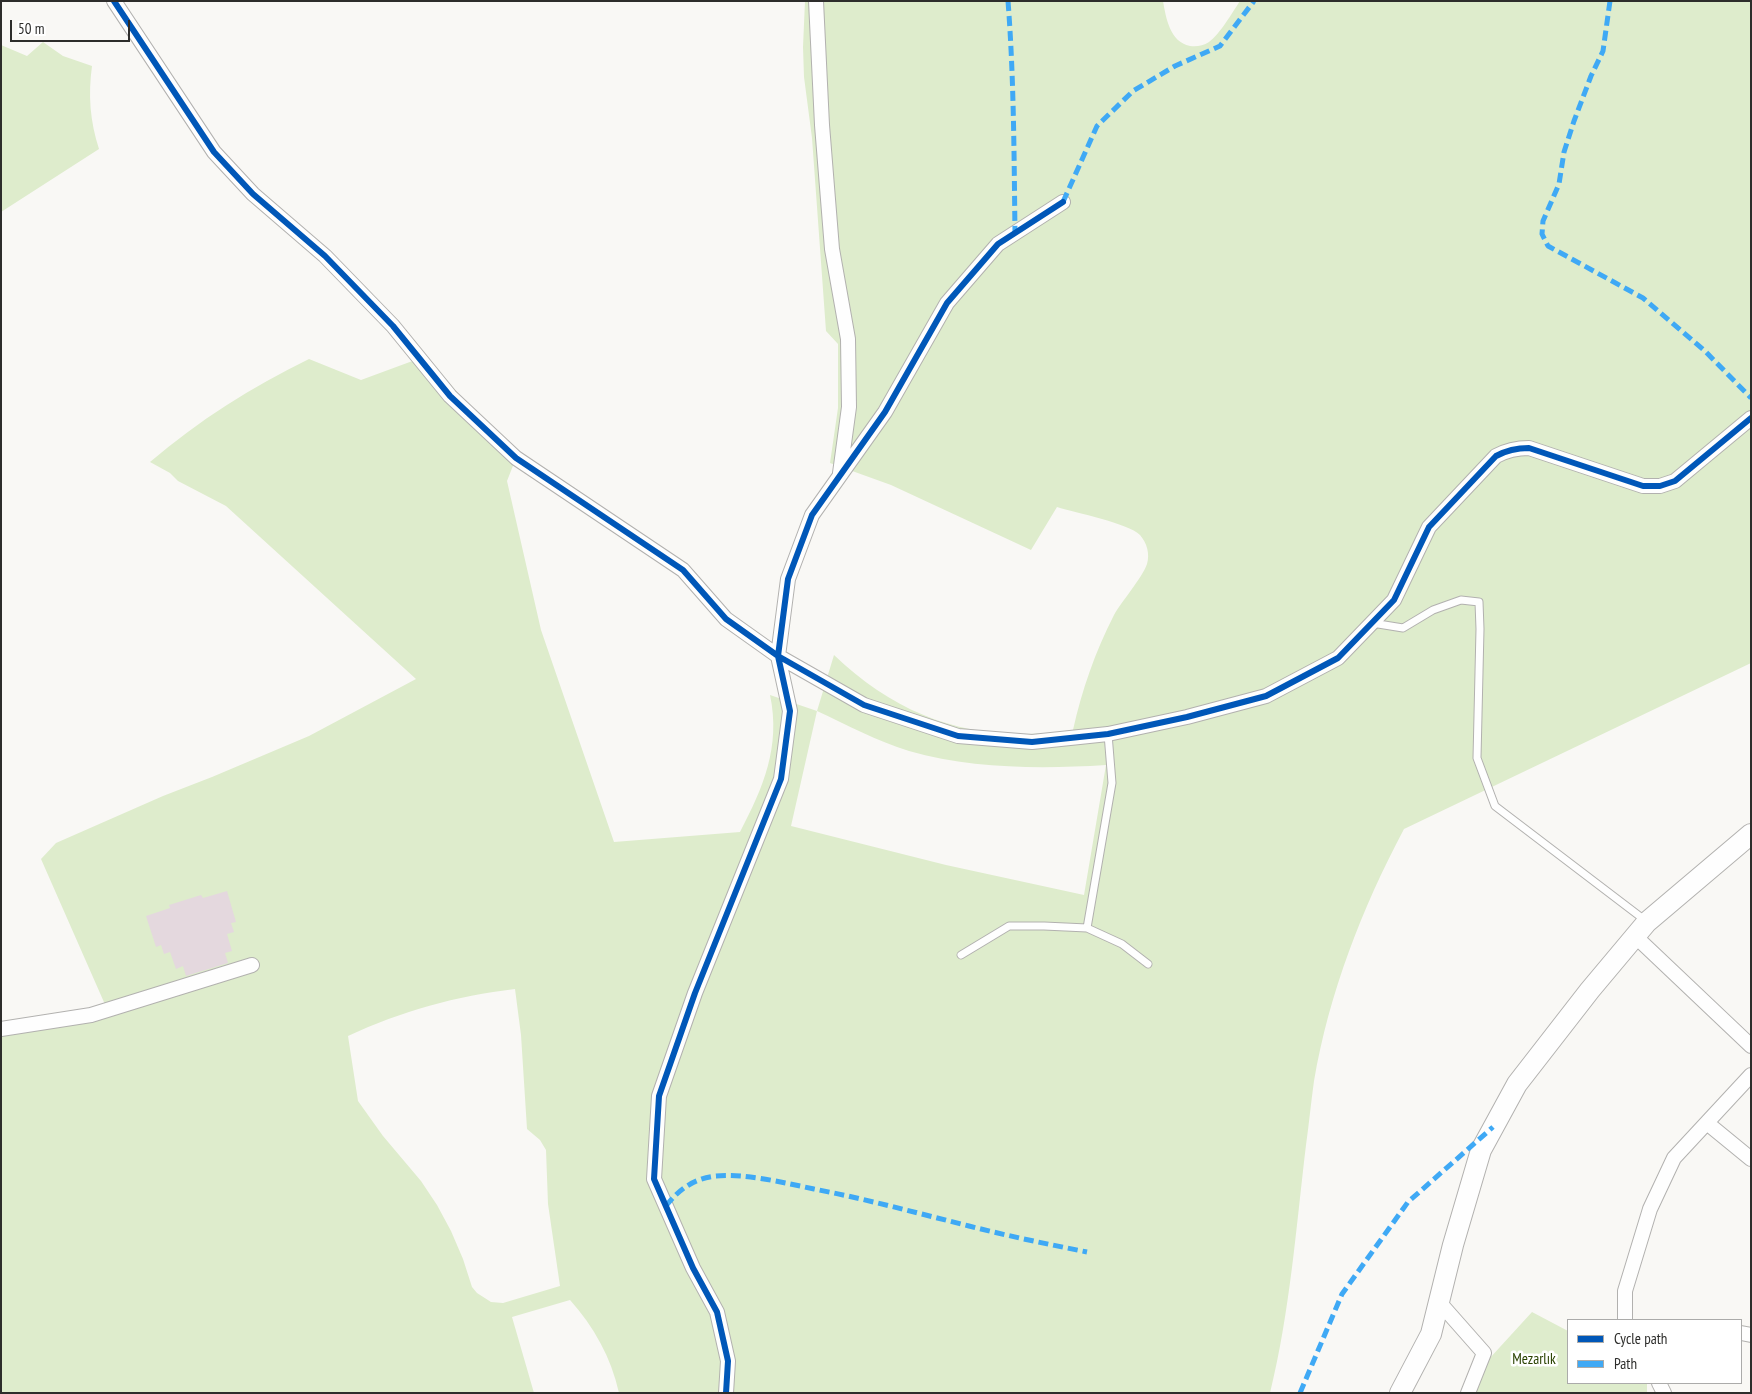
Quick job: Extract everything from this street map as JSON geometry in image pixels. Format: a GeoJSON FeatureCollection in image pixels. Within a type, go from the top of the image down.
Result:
{"type":"FeatureCollection","features":[{"type":"Feature","properties":{"kind":"street"},"geometry":{"type":"LineString","coordinates":[[114,1],[214,152],[252,194],[325,256],[393,326],[450,396],[516,458],[683,570],[726,619],[778,656],[864,705],[958,736],[1032,742],[1108,734],[1187,717],[1266,696],[1338,658],[1394,600],[1429,526],[1496,456],[1506,450],[1529,448],[1644,486],[1660,486],[1675,481],[1751,418]]}},
{"type":"Feature","properties":{"kind":"street"},"geometry":{"type":"LineString","coordinates":[[816,1],[822,125],[832,249],[848,339],[849,407],[840,475]]}},
{"type":"Feature","properties":{"kind":"street"},"geometry":{"type":"LineString","coordinates":[[726,1393],[728,1361],[718,1312],[693,1268],[654,1179],[660,1096],[696,993],[781,779],[790,711],[778,656],[788,579],[812,514],[885,412],[948,303],[998,244],[1063,202]]}},
{"type":"Feature","properties":{"kind":"street"},"geometry":{"type":"LineString","coordinates":[[1400,1393],[1431,1334],[1481,1150],[1517,1084],[1641,929],[1751,834]]}},
{"type":"Feature","properties":{"kind":"street"},"geometry":{"type":"LineString","coordinates":[[1641,929],[1751,1046]]}},
{"type":"Feature","properties":{"kind":"street"},"geometry":{"type":"LineString","coordinates":[[1,1029],[91,1015],[252,965]]}},
{"type":"Feature","properties":{"kind":"street"},"geometry":{"type":"LineString","coordinates":[[1625,1319],[1625,1291],[1650,1209],[1674,1158],[1751,1075]]}},
{"type":"Feature","properties":{"kind":"street"},"geometry":{"type":"LineString","coordinates":[[1707,1123],[1751,1159]]}},
{"type":"Feature","properties":{"kind":"street"},"geometry":{"type":"LineString","coordinates":[[1439,1302],[1484,1353],[1468,1393]]}},
{"type":"Feature","properties":{"kind":"lane"},"geometry":{"type":"LineString","coordinates":[[1371,623],[1402,628],[1433,610],[1461,600],[1479,602],[1477,758],[1495,806],[1641,929]]}},
{"type":"Feature","properties":{"kind":"lane"},"geometry":{"type":"LineString","coordinates":[[1087,928],[1112,783],[1108,734]]}},
{"type":"Feature","properties":{"kind":"lane"},"geometry":{"type":"LineString","coordinates":[[961,956],[1009,926],[1087,928],[1122,944],[1148,964]]}},
{"type":"Feature","properties":{"kind":"green space"},"geometry":{"type":"Polygon","coordinates":[[[805,1],[1163,1],[1173,34],[1183,44],[1200,46],[1209,42],[1217,34],[1240,1],[1751,1],[1751,663],[1404,829],[1361,920],[1338,983],[1320,1048],[1313,1089],[1288,1301],[1270,1393],[619,1393],[616,1380],[600,1343],[587,1321],[570,1300],[512,1317],[534,1393],[1,1393],[1,1024],[107,1009],[41,859],[56,843],[163,796],[309,736],[416,679],[226,506],[178,481],[170,473],[150,462],[226,405],[309,359],[361,380],[426,356],[474,412],[518,453],[507,481],[541,630],[614,842],[740,832],[756,799],[768,766],[773,732],[770,695],[817,711],[834,655],[860,678],[887,697],[915,711],[944,722],[974,730],[1006,733],[1039,734],[1073,730],[1085,686],[1101,643],[1114,615],[1147,564],[1148,553],[1146,545],[1140,535],[1125,526],[1057,507],[1031,550],[891,485],[830,463],[838,408],[838,344],[826,331],[812,138],[804,77],[805,1]],[[817,711],[791,826],[946,865],[1084,895],[1106,765],[1057,767],[1007,766],[933,757],[909,751],[874,738],[817,711]],[[515,989],[450,1000],[389,1019],[348,1036],[358,1101],[383,1136],[421,1181],[437,1205],[463,1259],[472,1287],[477,1293],[491,1302],[503,1303],[560,1286],[548,1204],[546,1150],[540,1140],[527,1129],[521,1035],[515,989]]]}},
{"type":"Feature","properties":{"kind":"green space"},"geometry":{"type":"Polygon","coordinates":[[[43,42],[63,56],[92,66],[91,108],[99,149],[1,212],[1,45],[27,56],[43,42]]]}},
{"type":"Feature","properties":{"kind":"green space","name":"Mezarlık"},"geometry":{"type":"Polygon","coordinates":[[[1532,1312],[1567,1330],[1567,1384],[1647,1384],[1647,1393],[1476,1393],[1489,1359],[1532,1312]]]}},
{"type":"Feature","properties":{"kind":"building"},"geometry":{"type":"Polygon","coordinates":[[[227,891],[236,922],[231,923],[234,932],[227,934],[232,951],[225,953],[228,963],[186,976],[183,966],[176,969],[170,952],[164,954],[161,945],[156,947],[146,916],[170,908],[169,905],[201,895],[203,898],[227,891]]]}},
{"type":"Feature","properties":{"kind":"marked path"},"geometry":{"type":"LineString","coordinates":[[1008,1],[1013,88],[1015,233]]}},
{"type":"Feature","properties":{"kind":"marked path"},"geometry":{"type":"LineString","coordinates":[[1063,202],[1097,126],[1133,91],[1175,66],[1220,46],[1254,1]]}},
{"type":"Feature","properties":{"kind":"marked path"},"geometry":{"type":"LineString","coordinates":[[1610,1],[1603,51],[1591,76],[1574,121],[1564,152],[1559,184],[1543,221],[1542,234],[1548,246],[1643,298],[1705,351],[1751,398]]}},
{"type":"Feature","properties":{"kind":"marked path"},"geometry":{"type":"LineString","coordinates":[[1300,1393],[1342,1294],[1408,1202],[1493,1127]]}},
{"type":"Feature","properties":{"kind":"marked path"},"geometry":{"type":"LineString","coordinates":[[666,1206],[676,1194],[688,1185],[701,1179],[727,1175],[751,1177],[853,1197],[998,1233],[1087,1252]]}},
{"type":"Feature","properties":{"kind":"cycle path"},"geometry":{"type":"LineString","coordinates":[[114,1],[214,152],[253,194],[325,256],[393,326],[450,396],[516,458],[683,570],[726,619],[778,656],[864,705],[958,736],[1032,742],[1108,734],[1187,717],[1266,696],[1338,658],[1394,600],[1429,527],[1496,456],[1520,448],[1529,448],[1643,486],[1660,486],[1675,481],[1751,418]]}},
{"type":"Feature","properties":{"kind":"cycle path"},"geometry":{"type":"LineString","coordinates":[[726,1393],[728,1361],[717,1312],[693,1268],[654,1179],[659,1096],[695,993],[781,779],[790,711],[778,656],[788,579],[812,515],[885,412],[947,303],[998,244],[1063,202]]}}]}
